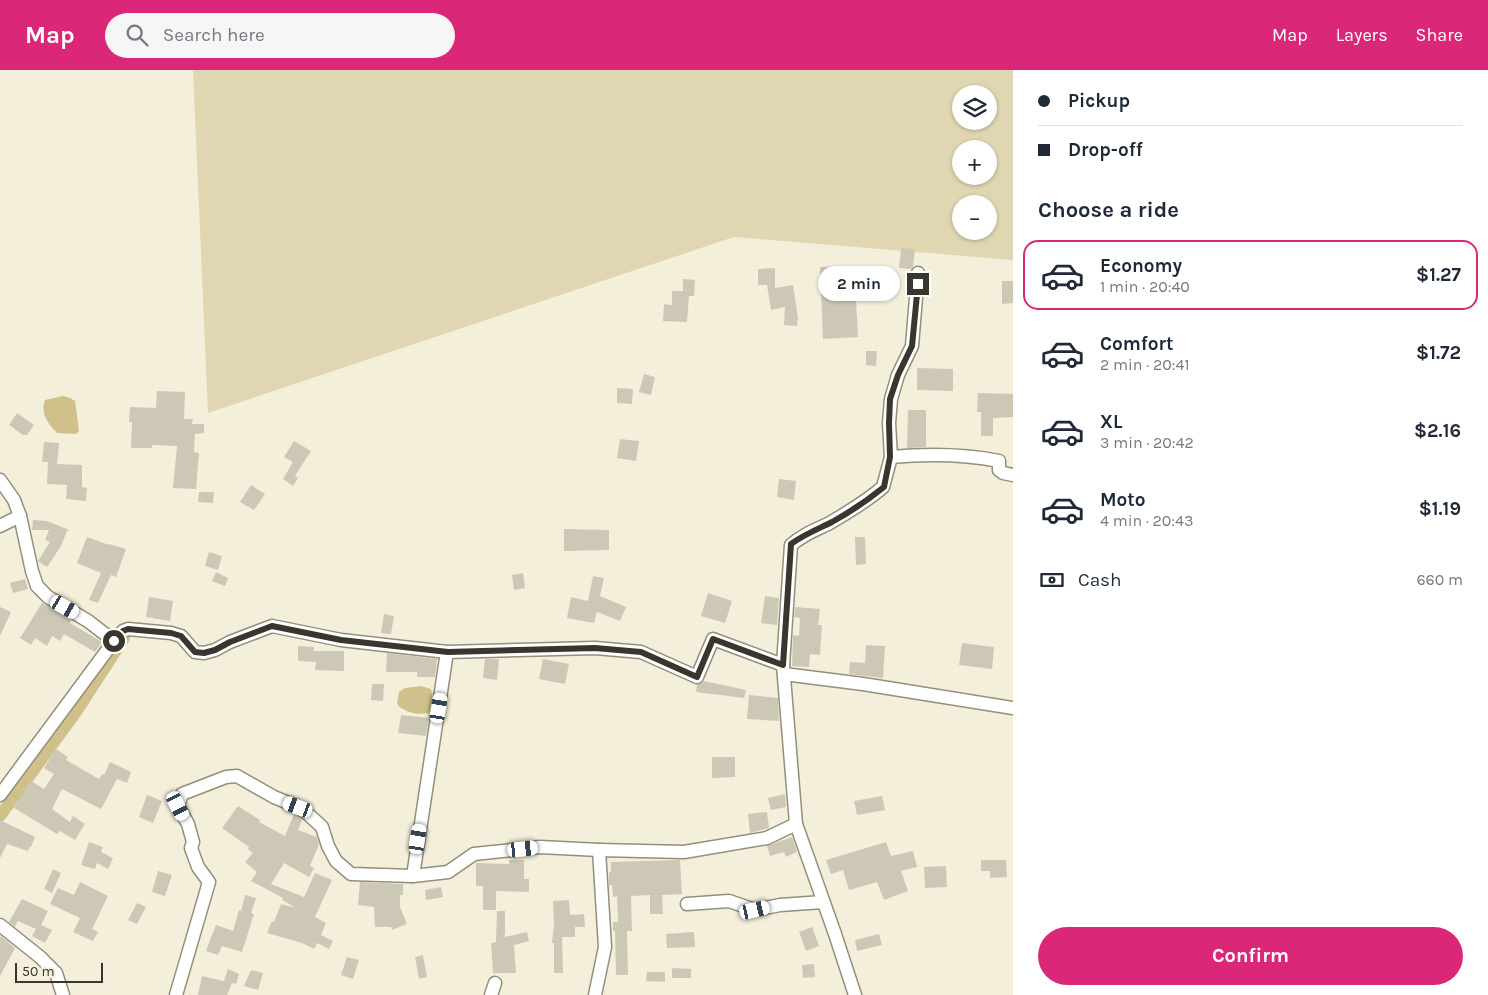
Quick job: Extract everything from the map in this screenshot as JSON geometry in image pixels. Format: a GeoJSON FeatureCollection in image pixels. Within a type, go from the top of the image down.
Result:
{"type":"FeatureCollection","features":[{"type":"Feature","properties":{"kind":"street"},"geometry":{"type":"LineString","coordinates":[[855,995],[796,824],[784,670],[791,544],[800,537],[833,521],[884,487],[890,457],[890,399],[898,375],[912,346],[918,273]]}},
{"type":"Feature","properties":{"kind":"street"},"geometry":{"type":"LineString","coordinates":[[890,457],[913,455],[979,457],[998,461],[998,470],[1013,475]]}},
{"type":"Feature","properties":{"kind":"street"},"geometry":{"type":"LineString","coordinates":[[0,480],[14,500],[20,516],[37,586],[48,597],[88,620],[114,641]]}},
{"type":"Feature","properties":{"kind":"street"},"geometry":{"type":"LineString","coordinates":[[0,526],[20,516]]}},
{"type":"Feature","properties":{"kind":"street"},"geometry":{"type":"LineString","coordinates":[[0,795],[114,641],[123,631],[128,629],[171,633],[181,636],[195,652],[204,653],[272,626],[341,640],[448,652],[595,648],[641,652],[697,677],[713,639],[784,670],[1013,708]]}},
{"type":"Feature","properties":{"kind":"street"},"geometry":{"type":"LineString","coordinates":[[413,876],[448,652]]}},
{"type":"Feature","properties":{"kind":"street"},"geometry":{"type":"LineString","coordinates":[[176,995],[209,882],[198,868],[191,848],[193,842],[188,824],[178,806],[182,794],[226,777],[237,776],[252,782],[274,797],[298,807],[309,815],[322,827],[328,846],[336,861],[351,874],[413,876],[448,872],[474,854],[540,847],[684,852],[767,838],[796,824]]}},
{"type":"Feature","properties":{"kind":"street"},"geometry":{"type":"LineString","coordinates":[[595,995],[605,947],[599,850]]}},
{"type":"Feature","properties":{"kind":"street"},"geometry":{"type":"LineString","coordinates":[[687,904],[729,901],[755,910],[780,905],[823,902]]}},
{"type":"Feature","properties":{"kind":"street"},"geometry":{"type":"LineString","coordinates":[[0,926],[40,957],[56,973],[63,995]]}},
{"type":"Feature","properties":{"kind":"shaded area"},"geometry":{"type":"Polygon","coordinates":[[[193,70],[1013,70],[1013,260],[734,237],[208,413],[193,70]]]}},
{"type":"Feature","properties":{"kind":"shaded area"},"geometry":{"type":"Polygon","coordinates":[[[63,396],[75,401],[79,431],[76,434],[57,433],[44,414],[45,400],[63,396]]]}},
{"type":"Feature","properties":{"kind":"shaded area"},"geometry":{"type":"Polygon","coordinates":[[[421,686],[431,689],[435,710],[420,714],[405,710],[397,704],[399,692],[405,688],[421,686]]]}},
{"type":"Feature","properties":{"kind":"building"},"geometry":{"type":"Polygon","coordinates":[[[901,248],[915,249],[913,267],[911,269],[899,268],[901,248]]]}},
{"type":"Feature","properties":{"kind":"building"},"geometry":{"type":"Polygon","coordinates":[[[854,266],[858,337],[823,339],[820,267],[854,266]]]}},
{"type":"Feature","properties":{"kind":"building"},"geometry":{"type":"Polygon","coordinates":[[[775,268],[775,288],[793,285],[798,318],[797,326],[784,325],[785,307],[771,310],[767,285],[758,285],[758,269],[775,268]]]}},
{"type":"Feature","properties":{"kind":"building"},"geometry":{"type":"Polygon","coordinates":[[[683,279],[695,280],[694,296],[689,296],[687,322],[663,321],[664,304],[672,305],[672,291],[683,291],[683,279]]]}},
{"type":"Feature","properties":{"kind":"building"},"geometry":{"type":"Polygon","coordinates":[[[1002,281],[1013,281],[1013,303],[1002,304],[1002,281]]]}},
{"type":"Feature","properties":{"kind":"building"},"geometry":{"type":"Polygon","coordinates":[[[866,351],[877,351],[876,366],[866,365],[866,351]]]}},
{"type":"Feature","properties":{"kind":"building"},"geometry":{"type":"Polygon","coordinates":[[[917,368],[953,369],[953,391],[917,390],[917,368]]]}},
{"type":"Feature","properties":{"kind":"building"},"geometry":{"type":"Polygon","coordinates":[[[644,374],[655,377],[651,395],[639,392],[644,374]]]}},
{"type":"Feature","properties":{"kind":"building"},"geometry":{"type":"Polygon","coordinates":[[[617,388],[633,389],[632,404],[617,403],[617,388]]]}},
{"type":"Feature","properties":{"kind":"building"},"geometry":{"type":"Polygon","coordinates":[[[157,391],[185,392],[184,419],[193,419],[192,424],[204,424],[204,433],[195,434],[194,452],[199,453],[196,489],[173,488],[177,446],[152,445],[152,448],[131,448],[132,422],[129,422],[130,407],[156,408],[157,391]]]}},
{"type":"Feature","properties":{"kind":"building"},"geometry":{"type":"Polygon","coordinates":[[[978,393],[1013,394],[1013,417],[993,418],[993,436],[981,436],[981,412],[977,412],[978,393]]]}},
{"type":"Feature","properties":{"kind":"building"},"geometry":{"type":"Polygon","coordinates":[[[908,410],[926,410],[926,447],[907,448],[908,410]]]}},
{"type":"Feature","properties":{"kind":"building"},"geometry":{"type":"Polygon","coordinates":[[[17,413],[34,425],[27,435],[23,435],[9,425],[17,413]]]}},
{"type":"Feature","properties":{"kind":"building"},"geometry":{"type":"Polygon","coordinates":[[[620,439],[639,441],[636,461],[617,458],[620,439]]]}},
{"type":"Feature","properties":{"kind":"building"},"geometry":{"type":"Polygon","coordinates":[[[294,441],[311,451],[295,476],[298,478],[293,486],[283,479],[293,462],[284,457],[294,441]]]}},
{"type":"Feature","properties":{"kind":"building"},"geometry":{"type":"Polygon","coordinates":[[[44,442],[59,443],[57,464],[82,465],[82,487],[87,488],[86,501],[66,499],[67,485],[47,484],[48,462],[42,462],[44,442]]]}},
{"type":"Feature","properties":{"kind":"building"},"geometry":{"type":"Polygon","coordinates":[[[779,479],[796,481],[794,500],[777,497],[779,479]]]}},
{"type":"Feature","properties":{"kind":"building"},"geometry":{"type":"Polygon","coordinates":[[[251,485],[265,494],[254,510],[240,502],[251,485]]]}},
{"type":"Feature","properties":{"kind":"building"},"geometry":{"type":"Polygon","coordinates":[[[199,492],[214,492],[213,503],[198,502],[199,492]]]}},
{"type":"Feature","properties":{"kind":"building"},"geometry":{"type":"Polygon","coordinates":[[[33,520],[47,521],[69,530],[47,567],[38,561],[50,542],[45,540],[49,530],[32,530],[33,520]]]}},
{"type":"Feature","properties":{"kind":"building"},"geometry":{"type":"Polygon","coordinates":[[[564,529],[609,530],[609,550],[564,551],[564,529]]]}},
{"type":"Feature","properties":{"kind":"building"},"geometry":{"type":"Polygon","coordinates":[[[87,537],[126,549],[116,577],[111,575],[98,603],[89,600],[101,573],[77,563],[87,537]]]}},
{"type":"Feature","properties":{"kind":"building"},"geometry":{"type":"Polygon","coordinates":[[[855,537],[865,537],[866,564],[856,565],[855,537]]]}},
{"type":"Feature","properties":{"kind":"building"},"geometry":{"type":"Polygon","coordinates":[[[209,552],[222,556],[218,570],[205,566],[209,552]]]}},
{"type":"Feature","properties":{"kind":"building"},"geometry":{"type":"Polygon","coordinates":[[[216,572],[228,578],[225,586],[212,581],[216,572]]]}},
{"type":"Feature","properties":{"kind":"building"},"geometry":{"type":"Polygon","coordinates":[[[523,573],[525,588],[514,590],[512,575],[523,573]]]}},
{"type":"Feature","properties":{"kind":"building"},"geometry":{"type":"Polygon","coordinates":[[[593,576],[604,578],[600,596],[626,607],[620,621],[597,612],[594,623],[567,618],[571,597],[588,601],[593,576]]]}},
{"type":"Feature","properties":{"kind":"building"},"geometry":{"type":"Polygon","coordinates":[[[25,579],[28,589],[13,593],[10,583],[25,579]]]}},
{"type":"Feature","properties":{"kind":"building"},"geometry":{"type":"Polygon","coordinates":[[[708,593],[732,601],[725,623],[701,616],[708,593]]]}},
{"type":"Feature","properties":{"kind":"building"},"geometry":{"type":"Polygon","coordinates":[[[765,596],[779,598],[777,625],[761,623],[765,596]]]}},
{"type":"Feature","properties":{"kind":"building"},"geometry":{"type":"Polygon","coordinates":[[[149,597],[173,601],[170,621],[146,617],[149,597]]]}},
{"type":"Feature","properties":{"kind":"building"},"geometry":{"type":"Polygon","coordinates":[[[42,603],[66,617],[71,621],[70,623],[102,642],[95,652],[64,634],[60,641],[52,636],[47,646],[35,638],[31,645],[20,638],[42,603]]]}},
{"type":"Feature","properties":{"kind":"building"},"geometry":{"type":"Polygon","coordinates":[[[0,607],[11,612],[0,636],[0,607]]]}},
{"type":"Feature","properties":{"kind":"building"},"geometry":{"type":"Polygon","coordinates":[[[795,607],[820,609],[818,625],[822,625],[820,655],[810,654],[809,667],[792,666],[793,635],[799,636],[800,618],[794,617],[795,607]]]}},
{"type":"Feature","properties":{"kind":"building"},"geometry":{"type":"Polygon","coordinates":[[[384,614],[394,616],[391,634],[381,633],[384,614]]]}},
{"type":"Feature","properties":{"kind":"building"},"geometry":{"type":"Polygon","coordinates":[[[962,643],[994,647],[992,669],[959,665],[962,643]]]}},
{"type":"Feature","properties":{"kind":"building"},"geometry":{"type":"Polygon","coordinates":[[[866,645],[885,646],[883,678],[849,674],[850,662],[865,663],[866,645]]]}},
{"type":"Feature","properties":{"kind":"building"},"geometry":{"type":"Polygon","coordinates":[[[298,646],[314,647],[314,651],[344,651],[344,671],[315,670],[316,662],[298,661],[298,646]]]}},
{"type":"Feature","properties":{"kind":"building"},"geometry":{"type":"Polygon","coordinates":[[[387,653],[437,659],[435,677],[417,677],[417,672],[386,672],[387,653]]]}},
{"type":"Feature","properties":{"kind":"building"},"geometry":{"type":"Polygon","coordinates":[[[485,659],[499,659],[497,680],[483,678],[485,659]]]}},
{"type":"Feature","properties":{"kind":"building"},"geometry":{"type":"Polygon","coordinates":[[[543,659],[569,664],[565,684],[539,679],[543,659]]]}},
{"type":"Feature","properties":{"kind":"building"},"geometry":{"type":"Polygon","coordinates":[[[704,681],[746,690],[744,698],[696,692],[697,685],[704,681]]]}},
{"type":"Feature","properties":{"kind":"building"},"geometry":{"type":"Polygon","coordinates":[[[372,684],[384,684],[383,701],[371,700],[372,684]]]}},
{"type":"Feature","properties":{"kind":"building"},"geometry":{"type":"Polygon","coordinates":[[[749,695],[778,698],[779,721],[747,719],[749,695]]]}},
{"type":"Feature","properties":{"kind":"building"},"geometry":{"type":"Polygon","coordinates":[[[401,715],[429,718],[426,736],[398,733],[401,715]]]}},
{"type":"Feature","properties":{"kind":"building"},"geometry":{"type":"Polygon","coordinates":[[[56,749],[68,757],[66,760],[99,779],[102,774],[104,775],[110,762],[131,772],[127,783],[117,779],[101,809],[62,789],[52,809],[70,822],[73,816],[85,824],[75,840],[60,831],[57,834],[14,808],[31,781],[44,789],[54,774],[44,768],[56,749]]]}},
{"type":"Feature","properties":{"kind":"building"},"geometry":{"type":"Polygon","coordinates":[[[712,757],[735,757],[735,777],[712,778],[712,757]]]}},
{"type":"Feature","properties":{"kind":"building"},"geometry":{"type":"Polygon","coordinates":[[[785,794],[786,807],[771,810],[768,798],[785,794]]]}},
{"type":"Feature","properties":{"kind":"building"},"geometry":{"type":"Polygon","coordinates":[[[147,795],[162,801],[153,823],[139,817],[147,795]]]}},
{"type":"Feature","properties":{"kind":"building"},"geometry":{"type":"Polygon","coordinates":[[[882,796],[885,810],[857,815],[854,801],[882,796]]]}},
{"type":"Feature","properties":{"kind":"building"},"geometry":{"type":"Polygon","coordinates":[[[238,806],[260,820],[259,822],[285,836],[294,814],[302,820],[298,830],[317,837],[319,844],[310,866],[314,868],[309,877],[284,863],[271,884],[304,897],[315,873],[332,880],[315,917],[326,923],[321,935],[333,941],[329,949],[317,943],[314,949],[302,943],[267,933],[272,921],[274,922],[281,904],[296,908],[282,900],[283,898],[251,881],[257,872],[245,862],[253,853],[248,849],[249,847],[222,828],[238,806]]]}},
{"type":"Feature","properties":{"kind":"building"},"geometry":{"type":"Polygon","coordinates":[[[767,812],[769,828],[750,833],[748,814],[767,812]]]}},
{"type":"Feature","properties":{"kind":"building"},"geometry":{"type":"Polygon","coordinates":[[[0,820],[35,837],[28,851],[7,844],[0,858],[0,820]]]}},
{"type":"Feature","properties":{"kind":"building"},"geometry":{"type":"Polygon","coordinates":[[[792,837],[797,852],[786,857],[784,852],[770,856],[767,846],[792,837]]]}},
{"type":"Feature","properties":{"kind":"building"},"geometry":{"type":"Polygon","coordinates":[[[89,842],[103,847],[101,852],[113,858],[108,869],[97,863],[95,869],[81,865],[89,842]]]}},
{"type":"Feature","properties":{"kind":"building"},"geometry":{"type":"Polygon","coordinates":[[[886,842],[891,856],[913,851],[917,867],[901,871],[908,891],[884,900],[877,882],[849,890],[843,870],[831,874],[826,860],[886,842]]]}},
{"type":"Feature","properties":{"kind":"building"},"geometry":{"type":"Polygon","coordinates":[[[509,860],[524,860],[524,879],[529,879],[529,892],[496,891],[496,910],[483,910],[483,886],[476,886],[476,863],[509,864],[509,860]]]}},
{"type":"Feature","properties":{"kind":"building"},"geometry":{"type":"Polygon","coordinates":[[[680,860],[682,894],[662,895],[663,914],[650,914],[650,895],[631,896],[632,931],[627,931],[628,975],[616,975],[613,922],[618,922],[617,896],[613,897],[612,885],[609,885],[611,862],[680,860]]]}},
{"type":"Feature","properties":{"kind":"building"},"geometry":{"type":"Polygon","coordinates":[[[981,860],[1006,860],[1007,877],[990,878],[990,871],[981,871],[981,860]]]}},
{"type":"Feature","properties":{"kind":"building"},"geometry":{"type":"Polygon","coordinates":[[[946,866],[947,887],[925,888],[924,867],[946,866]]]}},
{"type":"Feature","properties":{"kind":"building"},"geometry":{"type":"Polygon","coordinates":[[[53,869],[61,873],[52,893],[44,889],[53,869]]]}},
{"type":"Feature","properties":{"kind":"building"},"geometry":{"type":"Polygon","coordinates":[[[158,871],[172,875],[165,896],[152,892],[158,871]]]}},
{"type":"Feature","properties":{"kind":"building"},"geometry":{"type":"Polygon","coordinates":[[[80,882],[108,896],[92,929],[98,932],[93,941],[73,932],[80,918],[50,904],[58,888],[74,895],[80,882]]]}},
{"type":"Feature","properties":{"kind":"building"},"geometry":{"type":"Polygon","coordinates":[[[360,882],[403,884],[403,895],[400,895],[400,907],[407,924],[392,930],[391,927],[375,927],[374,907],[358,905],[360,882]]]}},
{"type":"Feature","properties":{"kind":"building"},"geometry":{"type":"Polygon","coordinates":[[[441,887],[443,897],[426,900],[425,890],[441,887]]]}},
{"type":"Feature","properties":{"kind":"building"},"geometry":{"type":"Polygon","coordinates":[[[245,895],[256,898],[251,913],[254,914],[242,952],[222,946],[218,955],[206,951],[216,925],[233,931],[245,895]]]}},
{"type":"Feature","properties":{"kind":"building"},"geometry":{"type":"Polygon","coordinates":[[[22,899],[48,911],[41,925],[52,930],[45,943],[32,936],[36,929],[18,921],[15,927],[9,922],[22,899]]]}},
{"type":"Feature","properties":{"kind":"building"},"geometry":{"type":"Polygon","coordinates":[[[569,900],[570,915],[584,914],[585,927],[575,927],[575,937],[562,937],[563,973],[554,973],[554,943],[552,943],[554,924],[553,901],[569,900]]]}},
{"type":"Feature","properties":{"kind":"building"},"geometry":{"type":"Polygon","coordinates":[[[137,903],[146,907],[137,924],[128,920],[137,903]]]}},
{"type":"Feature","properties":{"kind":"building"},"geometry":{"type":"Polygon","coordinates":[[[497,911],[505,911],[505,937],[527,932],[529,941],[514,945],[516,973],[493,973],[491,943],[496,942],[497,911]]]}},
{"type":"Feature","properties":{"kind":"building"},"geometry":{"type":"Polygon","coordinates":[[[812,927],[819,946],[806,951],[799,932],[812,927]]]}},
{"type":"Feature","properties":{"kind":"building"},"geometry":{"type":"Polygon","coordinates":[[[694,932],[695,947],[667,948],[666,934],[694,932]]]}},
{"type":"Feature","properties":{"kind":"building"},"geometry":{"type":"Polygon","coordinates":[[[879,934],[882,945],[857,951],[855,940],[879,934]]]}},
{"type":"Feature","properties":{"kind":"building"},"geometry":{"type":"Polygon","coordinates":[[[1,936],[15,948],[0,976],[0,938],[1,936]]]}},
{"type":"Feature","properties":{"kind":"building"},"geometry":{"type":"Polygon","coordinates":[[[423,955],[427,977],[419,979],[415,957],[423,955]]]}},
{"type":"Feature","properties":{"kind":"building"},"geometry":{"type":"Polygon","coordinates":[[[347,957],[359,960],[353,979],[341,975],[347,957]]]}},
{"type":"Feature","properties":{"kind":"building"},"geometry":{"type":"Polygon","coordinates":[[[814,964],[815,977],[803,978],[802,965],[814,964]]]}},
{"type":"Feature","properties":{"kind":"building"},"geometry":{"type":"Polygon","coordinates":[[[672,968],[691,969],[691,978],[672,978],[672,968]]]}},
{"type":"Feature","properties":{"kind":"building"},"geometry":{"type":"Polygon","coordinates":[[[228,969],[239,974],[236,984],[224,981],[228,969]]]}},
{"type":"Feature","properties":{"kind":"building"},"geometry":{"type":"Polygon","coordinates":[[[251,970],[263,973],[258,990],[244,986],[251,970]]]}},
{"type":"Feature","properties":{"kind":"building"},"geometry":{"type":"Polygon","coordinates":[[[647,972],[665,972],[665,982],[646,981],[647,972]]]}},
{"type":"Feature","properties":{"kind":"building"},"geometry":{"type":"Polygon","coordinates":[[[202,976],[232,983],[227,995],[198,995],[202,976]]]}},
{"type":"Feature","properties":{"kind":"waterway"},"geometry":{"type":"LineString","coordinates":[[0,816],[76,712],[124,638]]}},
{"type":"Feature","properties":{"kind":"route"},"geometry":{"type":"LineString","coordinates":[[114,641],[123,631],[128,629],[171,633],[181,636],[195,652],[204,653],[272,626],[341,640],[448,652],[595,648],[641,652],[656,657],[697,677],[713,639],[783,665],[791,544],[800,537],[833,521],[884,487],[890,457],[890,399],[898,375],[912,346],[918,284]]}}]}
